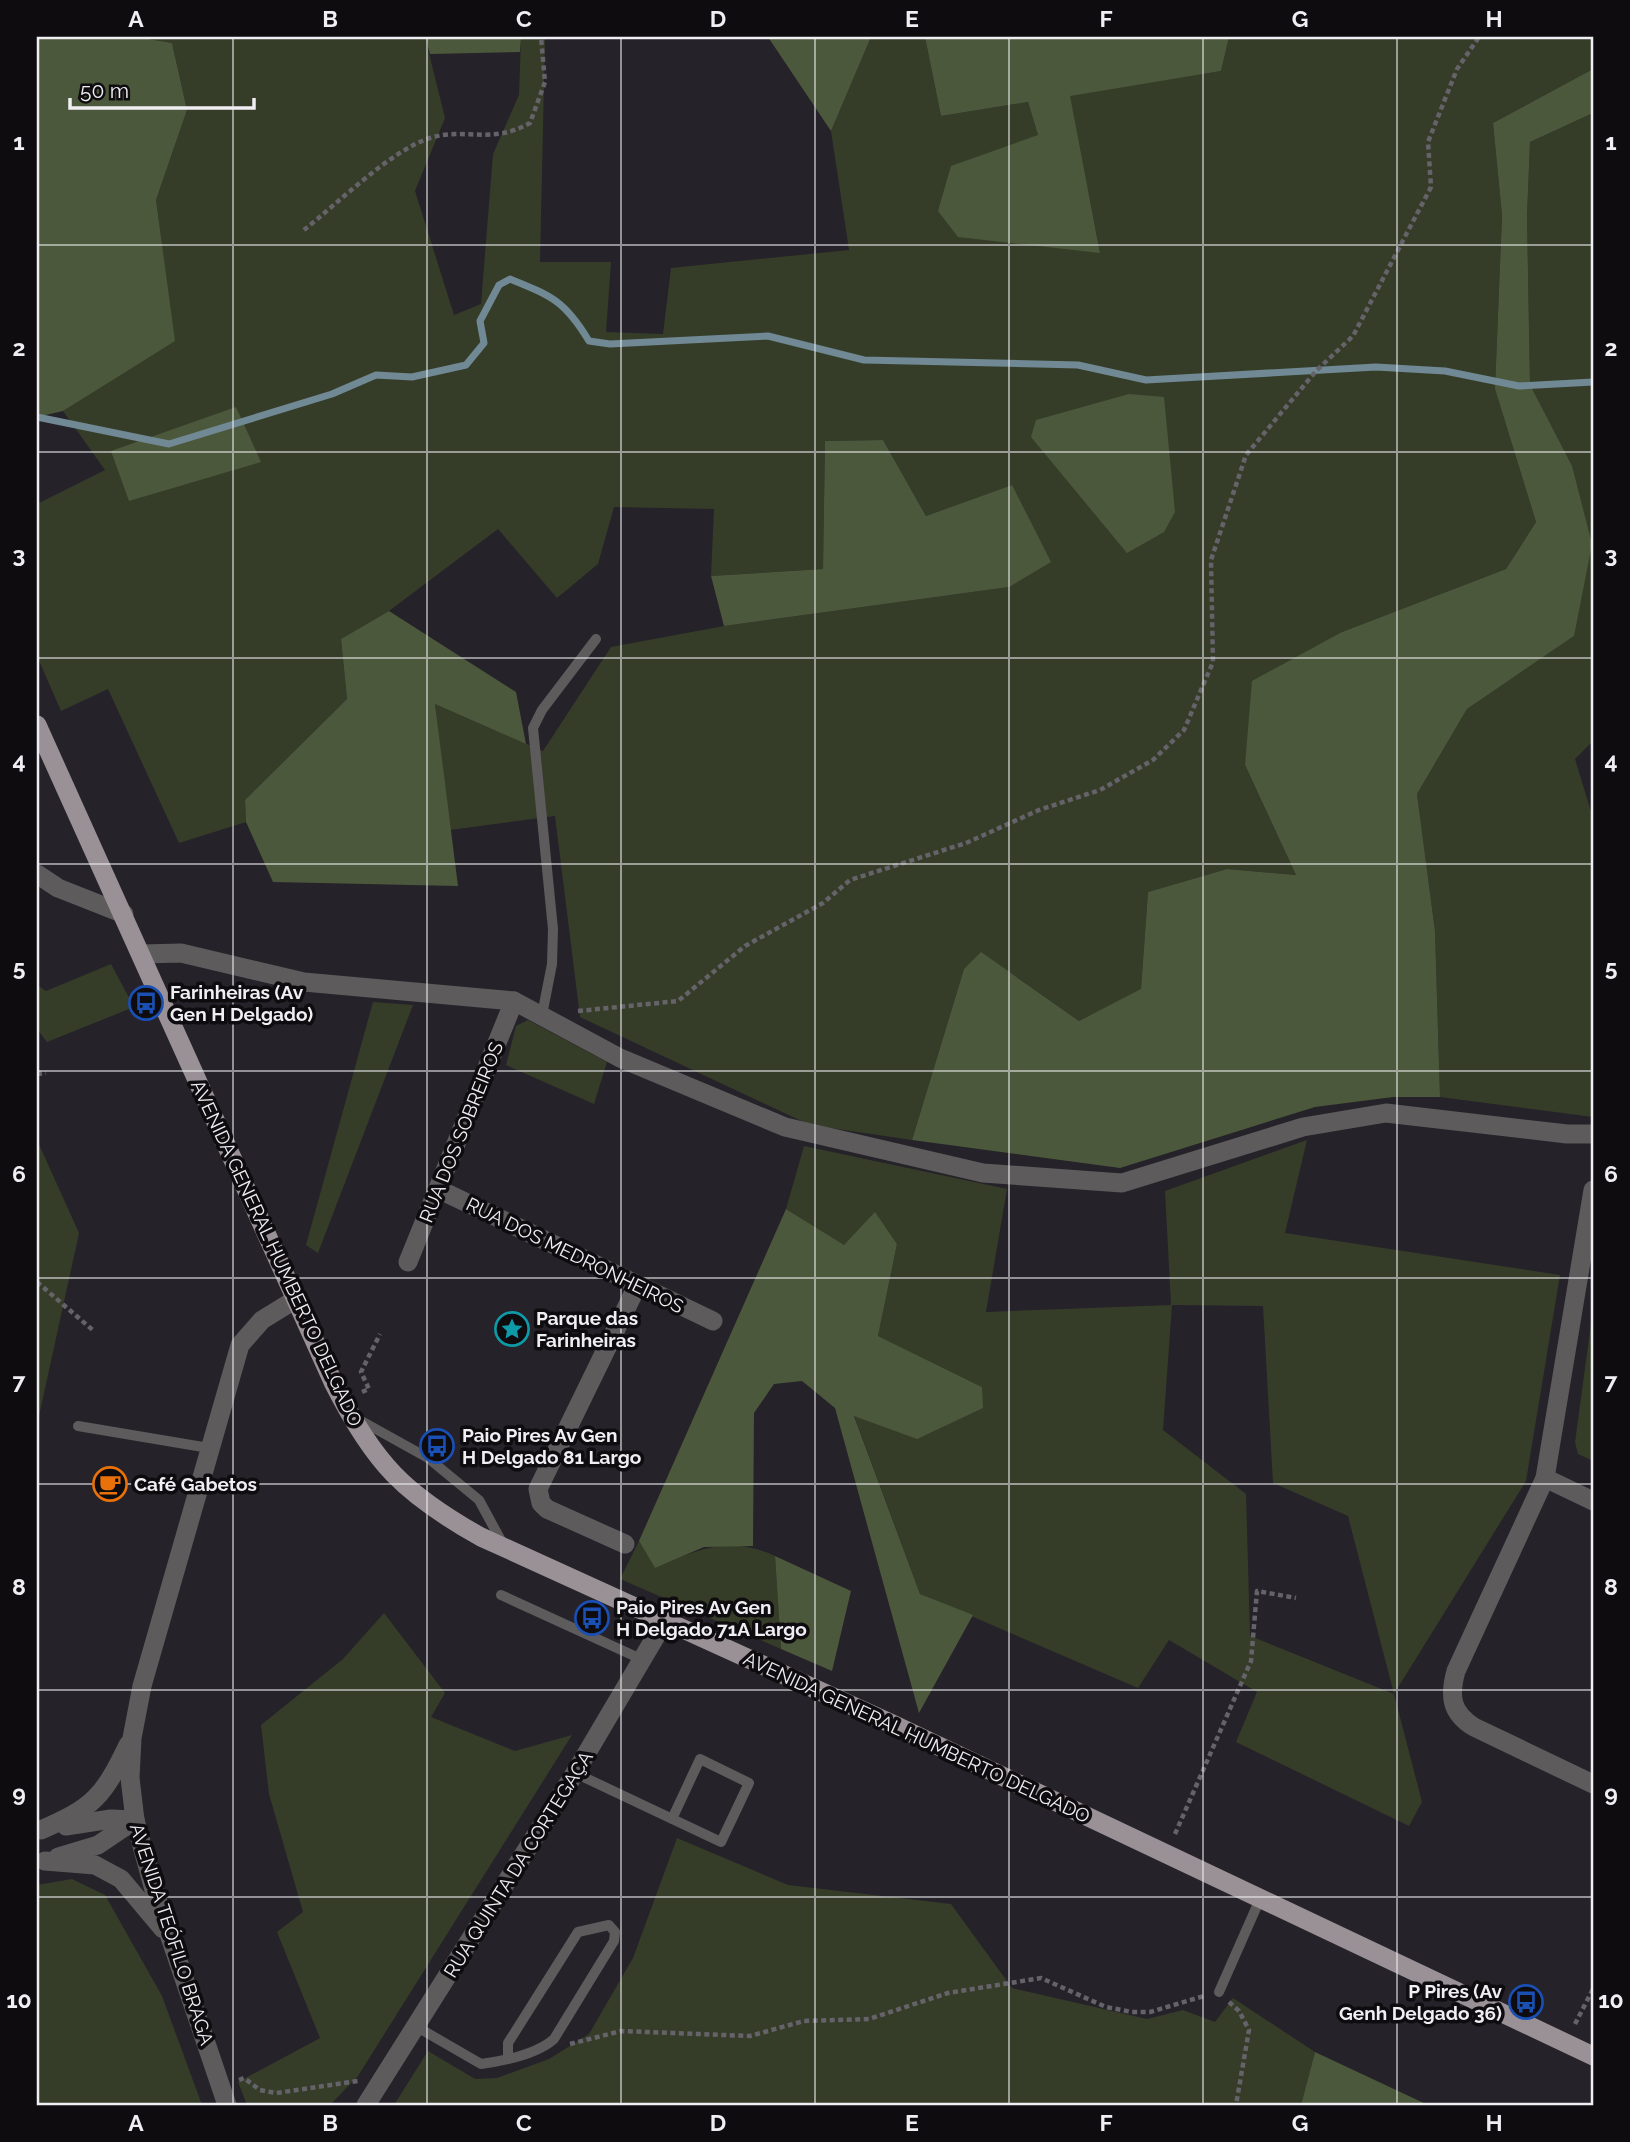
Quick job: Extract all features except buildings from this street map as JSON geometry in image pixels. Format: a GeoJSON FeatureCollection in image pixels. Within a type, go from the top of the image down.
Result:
{"type":"FeatureCollection","features":[{"type":"Feature","properties":{"kind":"main road","name":"AVENIDA GENERAL HUMBERTO DELGADO"},"geometry":{"type":"LineString","coordinates":[[37,725],[347,1409],[361,1435],[393,1475],[432,1509],[506,1548],[666,1619],[1593,2056]]}},
{"type":"Feature","properties":{"kind":"street"},"geometry":{"type":"LineString","coordinates":[[37,874],[58,888],[124,914]]}},
{"type":"Feature","properties":{"kind":"street"},"geometry":{"type":"LineString","coordinates":[[142,954],[181,953],[304,982],[514,1002],[542,1014],[620,1058],[785,1126],[983,1173],[1122,1183],[1303,1126],[1386,1113],[1567,1134],[1593,1134]]}},
{"type":"Feature","properties":{"kind":"street","name":"RUA DOS SOBREIROS"},"geometry":{"type":"LineString","coordinates":[[408,1262],[514,1002]]}},
{"type":"Feature","properties":{"kind":"street","name":"RUA DOS MEDRONHEIROS"},"geometry":{"type":"LineString","coordinates":[[438,1189],[713,1321]]}},
{"type":"Feature","properties":{"kind":"street"},"geometry":{"type":"LineString","coordinates":[[1593,1190],[1545,1478],[1456,1671],[1451,1699],[1460,1717],[1474,1727],[1593,1784]]}},
{"type":"Feature","properties":{"kind":"street"},"geometry":{"type":"LineString","coordinates":[[625,1544],[547,1508],[541,1503],[538,1489],[637,1286]]}},
{"type":"Feature","properties":{"kind":"street","name":"AVENIDA TEÓFILO BRAGA"},"geometry":{"type":"LineString","coordinates":[[227,2105],[135,1820],[130,1778],[132,1738],[142,1686],[240,1345],[262,1320],[296,1299]]}},
{"type":"Feature","properties":{"kind":"street"},"geometry":{"type":"LineString","coordinates":[[1545,1478],[1593,1501]]}},
{"type":"Feature","properties":{"kind":"street","name":"RUA QUINTA DA CORTEGAÇA"},"geometry":{"type":"LineString","coordinates":[[366,2105],[575,1773],[666,1619]]}},
{"type":"Feature","properties":{"kind":"street"},"geometry":{"type":"LineString","coordinates":[[39,1831],[79,1814],[98,1798],[112,1779],[132,1738]]}},
{"type":"Feature","properties":{"kind":"street"},"geometry":{"type":"LineString","coordinates":[[39,1831],[111,1819],[135,1820]]}},
{"type":"Feature","properties":{"kind":"street"},"geometry":{"type":"LineString","coordinates":[[41,1862],[98,1845],[135,1820]]}},
{"type":"Feature","properties":{"kind":"street"},"geometry":{"type":"LineString","coordinates":[[41,1862],[95,1865],[121,1879],[171,1938]]}},
{"type":"Feature","properties":{"kind":"lane"},"geometry":{"type":"LineString","coordinates":[[542,1014],[552,964],[553,929],[533,729],[542,710],[596,639]]}},
{"type":"Feature","properties":{"kind":"lane"},"geometry":{"type":"LineString","coordinates":[[347,1409],[428,1458],[479,1500],[506,1548]]}},
{"type":"Feature","properties":{"kind":"lane"},"geometry":{"type":"LineString","coordinates":[[78,1426],[209,1448]]}},
{"type":"Feature","properties":{"kind":"lane"},"geometry":{"type":"LineString","coordinates":[[500,1595],[641,1659]]}},
{"type":"Feature","properties":{"kind":"lane"},"geometry":{"type":"LineString","coordinates":[[575,1773],[672,1819],[721,1842],[749,1783],[700,1759],[672,1819]]}},
{"type":"Feature","properties":{"kind":"lane"},"geometry":{"type":"LineString","coordinates":[[1219,1992],[1260,1899]]}},
{"type":"Feature","properties":{"kind":"lane"},"geometry":{"type":"LineString","coordinates":[[417,2027],[473,2062],[481,2064],[508,2058],[548,2044],[614,1941],[615,1932],[609,1925],[578,1932],[508,2043],[508,2058]]}},
{"type":"Feature","properties":{"kind":"path"},"geometry":{"type":"LineString","coordinates":[[304,230],[396,156],[418,143],[448,135],[491,137],[530,123],[545,82],[541,37]]}},
{"type":"Feature","properties":{"kind":"path"},"geometry":{"type":"LineString","coordinates":[[542,1014],[678,1001],[745,946],[823,903],[850,880],[966,843],[1039,810],[1100,790],[1153,760],[1184,730],[1213,662],[1210,560],[1245,455],[1316,371],[1353,336],[1431,187],[1428,142],[1457,69],[1479,37]]}},
{"type":"Feature","properties":{"kind":"path"},"geometry":{"type":"LineString","coordinates":[[37,1074],[46,1073]]}},
{"type":"Feature","properties":{"kind":"path"},"geometry":{"type":"LineString","coordinates":[[37,1282],[94,1332]]}},
{"type":"Feature","properties":{"kind":"path"},"geometry":{"type":"LineString","coordinates":[[347,1409],[369,1389],[361,1372],[380,1334]]}},
{"type":"Feature","properties":{"kind":"path"},"geometry":{"type":"LineString","coordinates":[[1166,1854],[1251,1661],[1257,1591],[1296,1598]]}},
{"type":"Feature","properties":{"kind":"path"},"geometry":{"type":"LineString","coordinates":[[548,2044],[572,2044],[621,2031],[750,2036],[804,2021],[869,2019],[948,1993],[1041,1978],[1105,2007],[1132,2012],[1150,2012],[1219,1992],[1239,2011],[1249,2030],[1236,2105]]}},
{"type":"Feature","properties":{"kind":"path"},"geometry":{"type":"LineString","coordinates":[[1566,2043],[1593,1989]]}},
{"type":"Feature","properties":{"kind":"path"},"geometry":{"type":"LineString","coordinates":[[221,2086],[244,2078],[260,2090],[276,2093],[386,2076]]}},
{"type":"Feature","properties":{"kind":"green space"},"geometry":{"type":"Polygon","coordinates":[[[37,37],[137,37],[172,43],[187,110],[156,200],[175,341],[63,411],[37,417],[37,37]]]}},
{"type":"Feature","properties":{"kind":"green space"},"geometry":{"type":"Polygon","coordinates":[[[137,37],[425,37],[445,118],[415,191],[454,315],[481,304],[493,154],[519,95],[521,37],[545,37],[540,262],[611,262],[606,332],[663,334],[671,268],[849,250],[831,131],[871,37],[925,37],[941,116],[1028,102],[1038,135],[1100,252],[1069,95],[1221,71],[1229,37],[1593,37],[1593,69],[1493,123],[1502,214],[1495,389],[1536,522],[1506,569],[1342,632],[1245,765],[1296,875],[1227,869],[1148,892],[1141,990],[1079,1021],[1011,973],[964,969],[912,1140],[810,1125],[580,1017],[555,816],[450,830],[435,704],[543,751],[611,647],[724,626],[1009,587],[1012,485],[926,516],[883,440],[825,441],[823,569],[711,576],[714,509],[614,507],[598,564],[557,598],[498,529],[389,611],[341,639],[347,699],[245,800],[246,822],[179,843],[108,689],[61,711],[37,656],[37,504],[105,470],[63,411],[174,340],[156,200],[187,110],[172,43],[137,37]]]}},
{"type":"Feature","properties":{"kind":"green space"},"geometry":{"type":"Polygon","coordinates":[[[425,37],[521,37],[520,52],[430,54],[425,37]]]}},
{"type":"Feature","properties":{"kind":"green space"},"geometry":{"type":"Polygon","coordinates":[[[768,37],[871,37],[831,131],[768,37]]]}},
{"type":"Feature","properties":{"kind":"green space"},"geometry":{"type":"Polygon","coordinates":[[[925,37],[1229,37],[1221,71],[1070,96],[1100,253],[958,237],[938,211],[951,166],[1038,135],[1028,102],[941,116],[925,37]]]}},
{"type":"Feature","properties":{"kind":"green space"},"geometry":{"type":"Polygon","coordinates":[[[1593,69],[1593,113],[1530,142],[1527,216],[1530,385],[1572,466],[1592,544],[1574,636],[1467,709],[1417,794],[1435,931],[1440,1097],[1393,1097],[1315,1107],[1120,1168],[912,1140],[964,969],[981,952],[1079,1021],[1141,989],[1148,892],[1227,869],[1296,875],[1245,765],[1252,681],[1342,632],[1506,569],[1536,522],[1495,389],[1502,215],[1493,123],[1593,69]]]}},
{"type":"Feature","properties":{"kind":"green space"},"geometry":{"type":"Polygon","coordinates":[[[1593,113],[1593,741],[1575,759],[1593,818],[1593,1117],[1440,1097],[1435,931],[1417,794],[1467,709],[1574,636],[1530,385],[1527,216],[1530,142],[1593,113]]]}},
{"type":"Feature","properties":{"kind":"green space"},"geometry":{"type":"Polygon","coordinates":[[[1129,394],[1164,397],[1175,512],[1164,532],[1127,553],[1031,437],[1036,420],[1129,394]]]}},
{"type":"Feature","properties":{"kind":"green space"},"geometry":{"type":"Polygon","coordinates":[[[236,407],[261,462],[129,501],[111,451],[236,407]]]}},
{"type":"Feature","properties":{"kind":"green space"},"geometry":{"type":"Polygon","coordinates":[[[883,440],[926,516],[1012,485],[1051,562],[1009,587],[724,626],[711,576],[823,569],[825,441],[883,440]]]}},
{"type":"Feature","properties":{"kind":"green space"},"geometry":{"type":"Polygon","coordinates":[[[389,611],[516,692],[526,744],[435,704],[458,886],[273,882],[246,822],[245,800],[347,699],[341,639],[389,611]]]}},
{"type":"Feature","properties":{"kind":"green space"},"geometry":{"type":"Polygon","coordinates":[[[111,964],[134,1007],[47,1042],[37,1029],[37,985],[46,991],[111,964]]]}},
{"type":"Feature","properties":{"kind":"green space"},"geometry":{"type":"Polygon","coordinates":[[[373,1002],[413,1005],[318,1253],[306,1245],[373,1002]]]}},
{"type":"Feature","properties":{"kind":"green space"},"geometry":{"type":"Polygon","coordinates":[[[528,1020],[607,1062],[594,1104],[506,1065],[516,1026],[528,1020]]]}},
{"type":"Feature","properties":{"kind":"green space"},"geometry":{"type":"Polygon","coordinates":[[[37,1140],[79,1233],[37,1425],[37,1140]]]}},
{"type":"Feature","properties":{"kind":"green space"},"geometry":{"type":"Polygon","coordinates":[[[1307,1140],[1285,1233],[1560,1275],[1526,1481],[1394,1694],[1422,1802],[1409,1826],[1236,1742],[1257,1692],[1169,1640],[1138,1688],[920,1594],[854,1415],[982,1387],[878,1336],[897,1244],[875,1213],[845,1246],[786,1209],[804,1146],[1007,1189],[986,1312],[1171,1305],[1165,1191],[1307,1140]],[[1172,1305],[1163,1430],[1246,1494],[1250,1636],[1394,1694],[1348,1516],[1273,1483],[1263,1306],[1172,1305]]]}},
{"type":"Feature","properties":{"kind":"green space"},"geometry":{"type":"Polygon","coordinates":[[[786,1209],[844,1245],[875,1212],[897,1244],[878,1336],[982,1387],[983,1408],[917,1439],[854,1416],[920,1594],[973,1615],[919,1713],[835,1408],[802,1381],[774,1384],[754,1413],[753,1546],[704,1547],[655,1568],[639,1541],[786,1209]]]}},
{"type":"Feature","properties":{"kind":"green space"},"geometry":{"type":"Polygon","coordinates":[[[1593,1309],[1593,1461],[1578,1454],[1575,1442],[1593,1309]]]}},
{"type":"Feature","properties":{"kind":"green space"},"geometry":{"type":"Polygon","coordinates":[[[639,1541],[655,1568],[714,1547],[743,1546],[775,1556],[781,1649],[620,1579],[639,1541]]]}},
{"type":"Feature","properties":{"kind":"green space"},"geometry":{"type":"Polygon","coordinates":[[[775,1556],[851,1591],[832,1671],[781,1649],[775,1556]]]}},
{"type":"Feature","properties":{"kind":"green space"},"geometry":{"type":"Polygon","coordinates":[[[384,1613],[445,1693],[431,1717],[515,1751],[572,1735],[358,2076],[330,2105],[247,2105],[238,2082],[320,2038],[277,1932],[303,1912],[269,1794],[261,1725],[343,1659],[384,1613]]]}},
{"type":"Feature","properties":{"kind":"green space"},"geometry":{"type":"Polygon","coordinates":[[[677,1838],[788,1885],[951,1904],[1012,1988],[1147,2019],[1183,2010],[1215,2022],[1233,1998],[1315,2052],[1301,2105],[394,2105],[428,2051],[475,2079],[497,2078],[549,2059],[589,2034],[633,1958],[677,1838]]]}},
{"type":"Feature","properties":{"kind":"green space"},"geometry":{"type":"Polygon","coordinates":[[[72,1879],[105,1895],[162,1996],[202,2105],[37,2105],[37,1885],[72,1879]]]}},
{"type":"Feature","properties":{"kind":"green space"},"geometry":{"type":"Polygon","coordinates":[[[1315,2052],[1428,2105],[1301,2105],[1315,2052]]]}},
{"type":"Feature","properties":{"kind":"waterway"},"geometry":{"type":"LineString","coordinates":[[37,417],[169,444],[332,394],[376,375],[412,377],[466,365],[484,343],[480,321],[499,285],[510,279],[537,290],[565,308],[589,341],[610,344],[768,336],[864,360],[1078,365],[1146,380],[1376,367],[1445,371],[1519,386],[1593,382]]}},
{"type":"Feature","properties":{"kind":"place","name":"Farinheiras (Av Gen H Delgado)"},"geometry":{"type":"Point","coordinates":[146,1003]}},
{"type":"Feature","properties":{"kind":"place","name":"Parque das Farinheiras"},"geometry":{"type":"Point","coordinates":[512,1329]}},
{"type":"Feature","properties":{"kind":"place","name":"Paio Pires Av Gen H Delgado 81 Largo"},"geometry":{"type":"Point","coordinates":[437,1446]}},
{"type":"Feature","properties":{"kind":"place","name":"Café Gabetos"},"geometry":{"type":"Point","coordinates":[110,1484]}},
{"type":"Feature","properties":{"kind":"place","name":"Paio Pires Av Gen H Delgado 71A Largo"},"geometry":{"type":"Point","coordinates":[592,1618]}},
{"type":"Feature","properties":{"kind":"place","name":"P Pires (Av Genh Delgado 36)"},"geometry":{"type":"Point","coordinates":[1526,2002]}}]}
